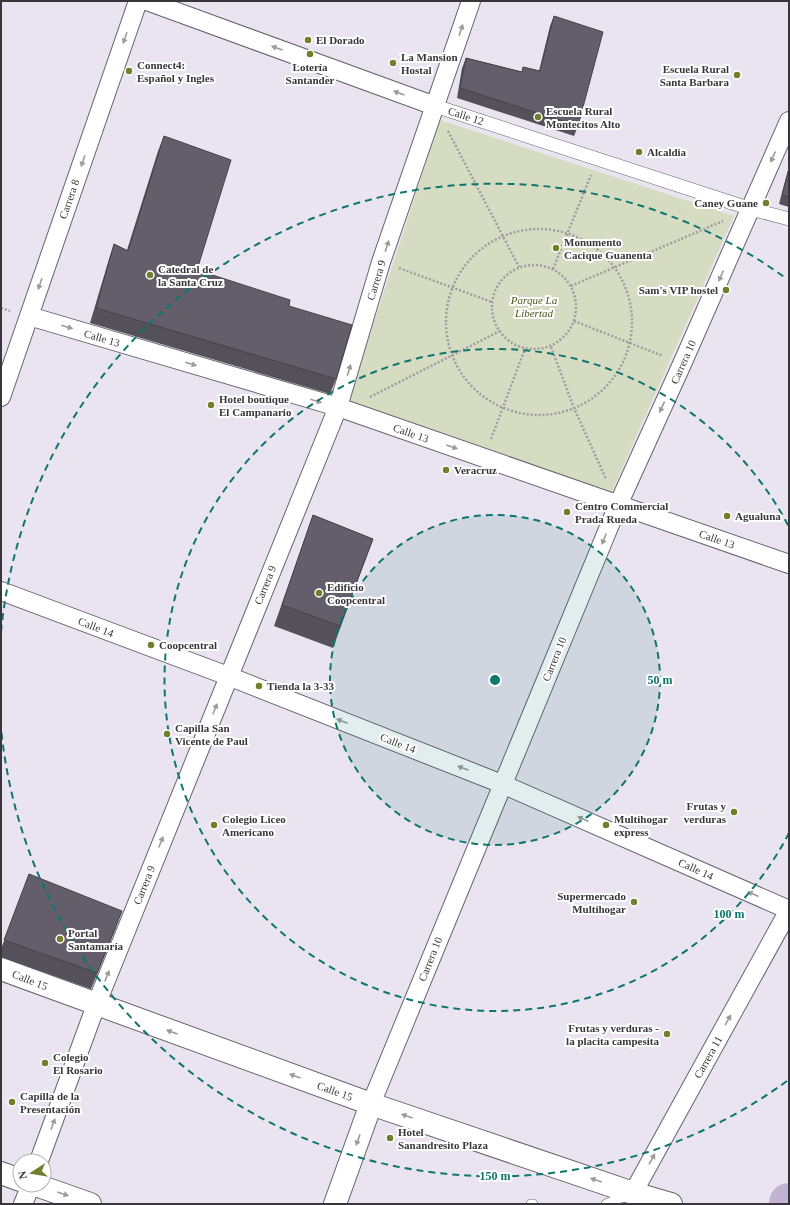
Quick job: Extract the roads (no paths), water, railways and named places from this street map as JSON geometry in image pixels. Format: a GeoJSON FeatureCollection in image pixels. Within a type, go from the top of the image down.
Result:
{"type":"FeatureCollection","features":[{"type":"Feature","properties":{"kind":"street","name":"Carrera 8"},"geometry":{"type":"LineString","coordinates":[[1,397],[138,1]]}},
{"type":"Feature","properties":{"kind":"street","name":"Calle 12"},"geometry":{"type":"LineString","coordinates":[[147,1],[435,106],[751,209],[789,219]]}},
{"type":"Feature","properties":{"kind":"street","name":"Carrera 9"},"geometry":{"type":"LineString","coordinates":[[42,1153],[96,1005],[228,676],[341,409],[381,262],[471,1]]}},
{"type":"Feature","properties":{"kind":"street","name":"Carrera 10"},"geometry":{"type":"LineString","coordinates":[[335,1204],[371,1104],[618,505],[789,121]]}},
{"type":"Feature","properties":{"kind":"street","name":"Calle 13"},"geometry":{"type":"LineString","coordinates":[[29,316],[341,409],[789,564]]}},
{"type":"Feature","properties":{"kind":"street","name":"Calle 14"},"geometry":{"type":"LineString","coordinates":[[1,591],[228,676],[502,784],[789,910]]}},
{"type":"Feature","properties":{"kind":"street","name":"Carrera 11"},"geometry":{"type":"LineString","coordinates":[[631,1198],[789,910]]}},
{"type":"Feature","properties":{"kind":"street","name":"Calle 15"},"geometry":{"type":"LineString","coordinates":[[1,969],[96,1005],[631,1198],[671,1204]]}},
{"type":"Feature","properties":{"kind":"street"},"geometry":{"type":"LineString","coordinates":[[1,1173],[12,1177]]}},
{"type":"Feature","properties":{"kind":"street"},"geometry":{"type":"LineString","coordinates":[[52,1191],[90,1204]]}},
{"type":"Feature","properties":{"kind":"street"},"geometry":{"type":"LineString","coordinates":[[23,1204],[28,1193]]}},
{"type":"Feature","properties":{"kind":"lane"},"geometry":{"type":"LineString","coordinates":[[606,1204],[631,1198]]}},
{"type":"Feature","properties":{"kind":"place","name":"El Dorado"},"geometry":{"type":"Point","coordinates":[308,40]}},
{"type":"Feature","properties":{"kind":"place","name":"Lotería Santander"},"geometry":{"type":"Point","coordinates":[310,54]}},
{"type":"Feature","properties":{"kind":"place","name":"La Mansion Hostal"},"geometry":{"type":"Point","coordinates":[393,63]}},
{"type":"Feature","properties":{"kind":"place","name":"Connect4: Español y Ingles"},"geometry":{"type":"Point","coordinates":[129,71]}},
{"type":"Feature","properties":{"kind":"place","name":"Escuela Rural Santa Barbara"},"geometry":{"type":"Point","coordinates":[737,75]}},
{"type":"Feature","properties":{"kind":"place","name":"Escuela Rural Montecitos Alto"},"geometry":{"type":"Point","coordinates":[538,117]}},
{"type":"Feature","properties":{"kind":"place","name":"Alcaldia"},"geometry":{"type":"Point","coordinates":[639,152]}},
{"type":"Feature","properties":{"kind":"place","name":"Caney Guane"},"geometry":{"type":"Point","coordinates":[766,203]}},
{"type":"Feature","properties":{"kind":"place","name":"Monumento Cacique Guanenta"},"geometry":{"type":"Point","coordinates":[556,248]}},
{"type":"Feature","properties":{"kind":"place","name":"Catedral de la Santa Cruz"},"geometry":{"type":"Point","coordinates":[150,275]}},
{"type":"Feature","properties":{"kind":"place","name":"Sam's VIP hostel"},"geometry":{"type":"Point","coordinates":[726,290]}},
{"type":"Feature","properties":{"kind":"place","name":"Hotel boutique El Campanario"},"geometry":{"type":"Point","coordinates":[211,405]}},
{"type":"Feature","properties":{"kind":"place","name":"Veracruz"},"geometry":{"type":"Point","coordinates":[446,470]}},
{"type":"Feature","properties":{"kind":"place","name":"Centro Commercial Prada Rueda"},"geometry":{"type":"Point","coordinates":[567,512]}},
{"type":"Feature","properties":{"kind":"place","name":"Agualuna"},"geometry":{"type":"Point","coordinates":[727,516]}},
{"type":"Feature","properties":{"kind":"place","name":"Edificio Coopcentral"},"geometry":{"type":"Point","coordinates":[319,593]}},
{"type":"Feature","properties":{"kind":"place","name":"Coopcentral"},"geometry":{"type":"Point","coordinates":[151,645]}},
{"type":"Feature","properties":{"kind":"place","name":"Tienda la 3-33"},"geometry":{"type":"Point","coordinates":[259,686]}},
{"type":"Feature","properties":{"kind":"place","name":"Capilla San Vicente de Paul"},"geometry":{"type":"Point","coordinates":[167,734]}},
{"type":"Feature","properties":{"kind":"place","name":"Frutas y verduras"},"geometry":{"type":"Point","coordinates":[734,812]}},
{"type":"Feature","properties":{"kind":"place","name":"Colegio Liceo Americano"},"geometry":{"type":"Point","coordinates":[214,825]}},
{"type":"Feature","properties":{"kind":"place","name":"Multihogar express"},"geometry":{"type":"Point","coordinates":[606,825]}},
{"type":"Feature","properties":{"kind":"place","name":"Supermercado Multihogar"},"geometry":{"type":"Point","coordinates":[634,902]}},
{"type":"Feature","properties":{"kind":"place","name":"Portal Santamaría"},"geometry":{"type":"Point","coordinates":[60,939]}},
{"type":"Feature","properties":{"kind":"place","name":"Frutas y verduras - la placita campesita"},"geometry":{"type":"Point","coordinates":[667,1034]}},
{"type":"Feature","properties":{"kind":"place","name":"Colegio El Rosario"},"geometry":{"type":"Point","coordinates":[45,1063]}},
{"type":"Feature","properties":{"kind":"place","name":"Capilla de la Presentación"},"geometry":{"type":"Point","coordinates":[12,1102]}},
{"type":"Feature","properties":{"kind":"place","name":"Hotel Sanandresito Plaza"},"geometry":{"type":"Point","coordinates":[390,1138]}},
{"type":"Feature","properties":{"kind":"park label","name":"Parque La Libertad"},"geometry":{"type":"Point","coordinates":[534,306]}}]}
